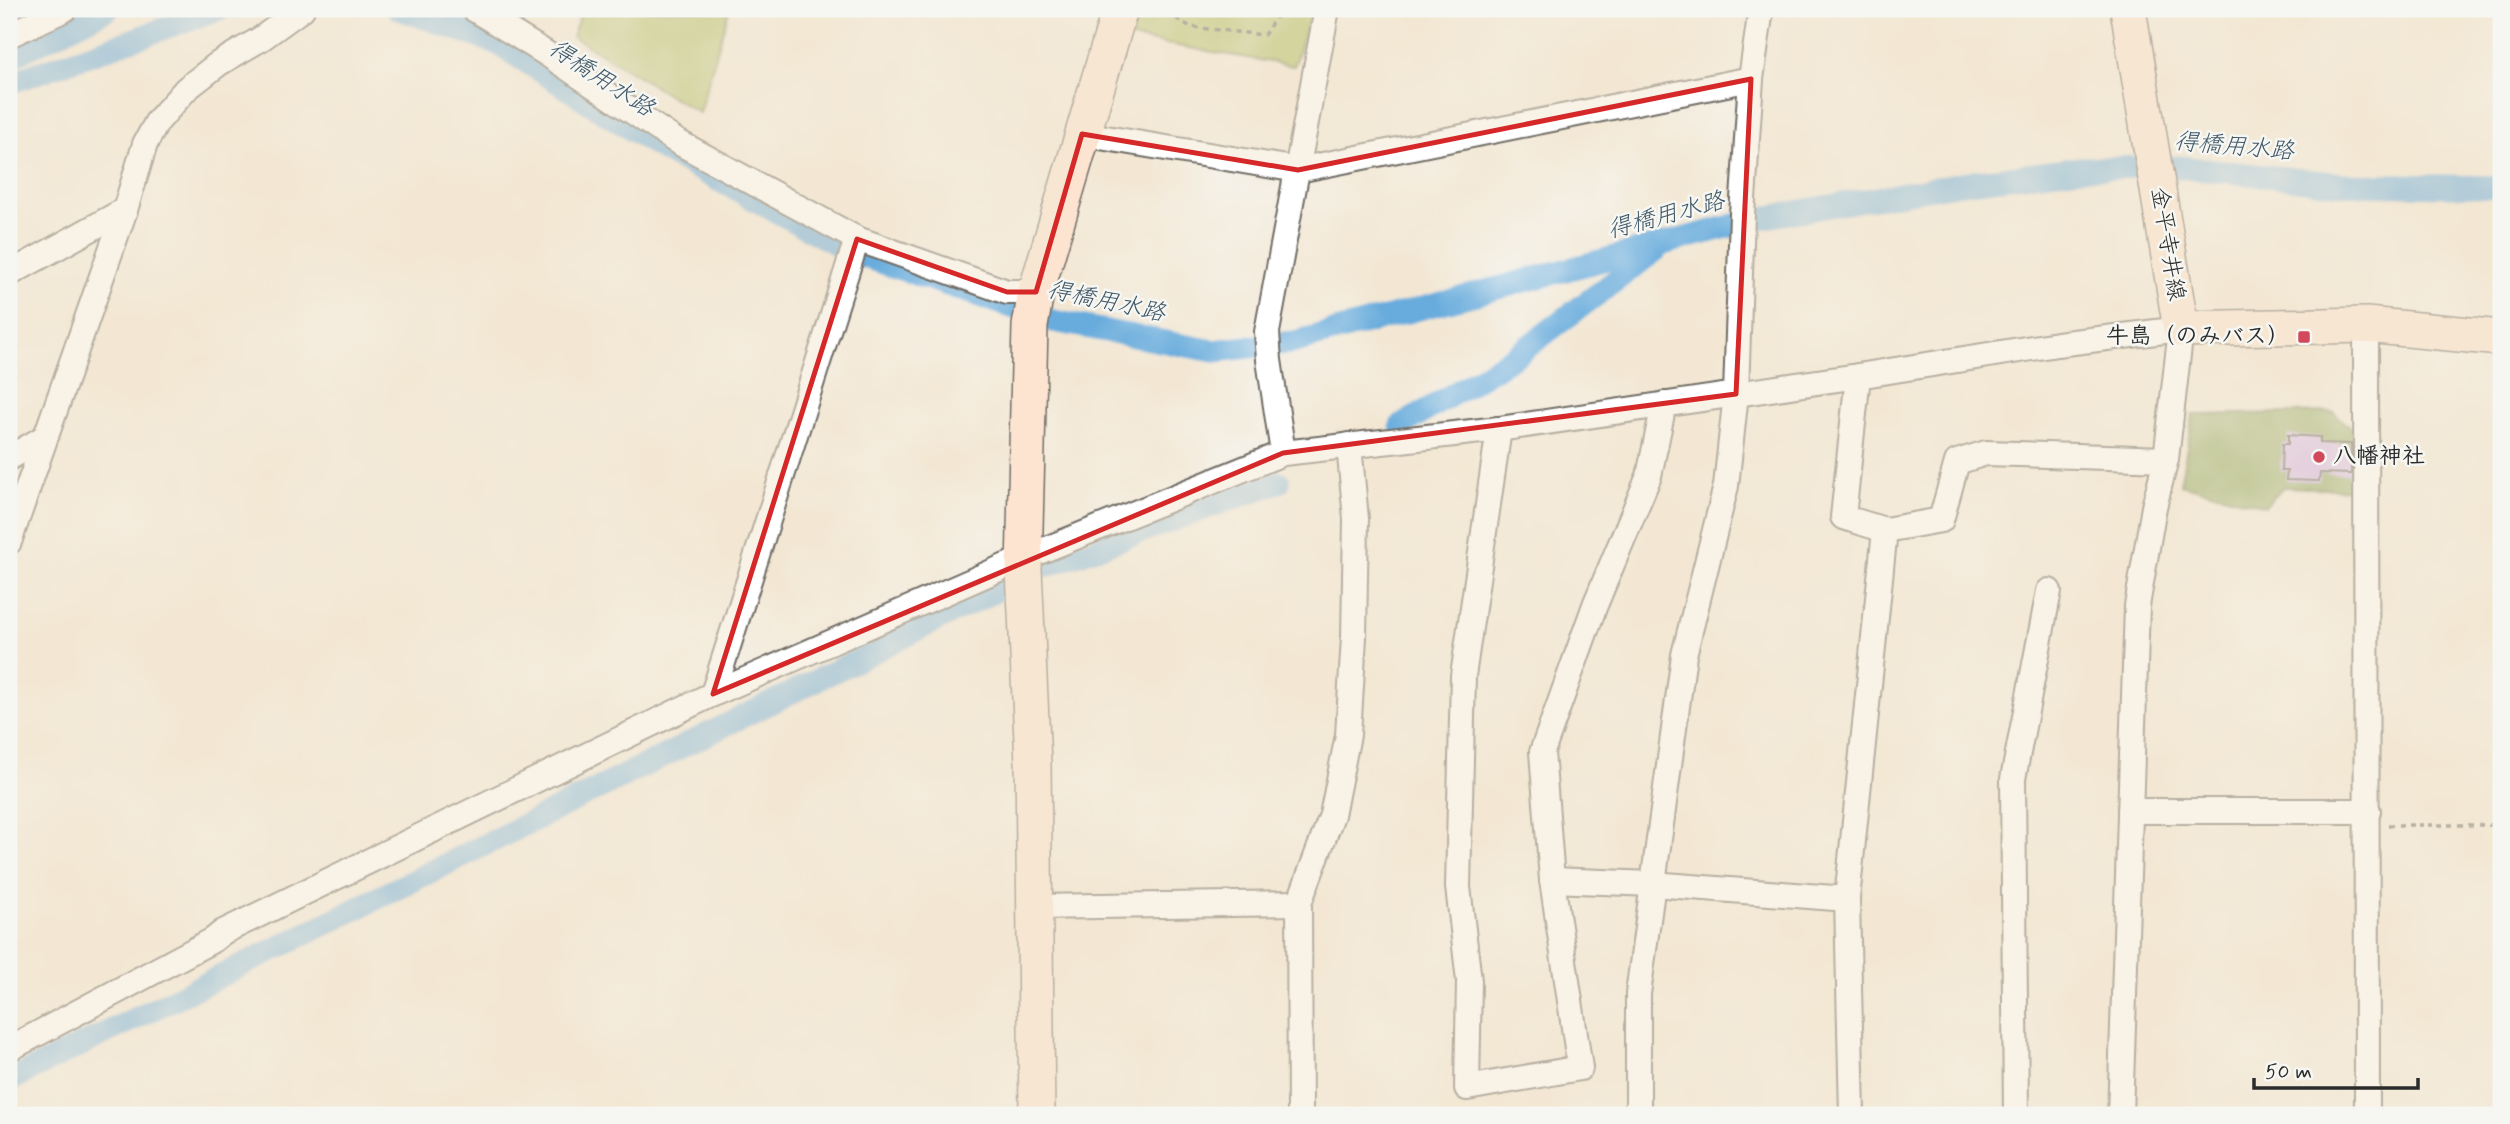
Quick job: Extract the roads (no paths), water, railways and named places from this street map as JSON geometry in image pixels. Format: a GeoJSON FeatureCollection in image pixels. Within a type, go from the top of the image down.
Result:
{"type":"FeatureCollection","features":[{"type":"Feature","properties":{"kind":"street"},"geometry":{"type":"LineString","coordinates":[[9,35],[65,9]]}},
{"type":"Feature","properties":{"kind":"street"},"geometry":{"type":"LineString","coordinates":[[9,542],[125,210],[145,144],[157,122],[186,89],[218,64],[302,9]]}},
{"type":"Feature","properties":{"kind":"street"},"geometry":{"type":"LineString","coordinates":[[474,9],[547,54],[676,141],[857,239],[1007,292],[1034,308]]}},
{"type":"Feature","properties":{"kind":"street"},"geometry":{"type":"LineString","coordinates":[[1037,1115],[1032,763],[1024,573],[1034,308],[1120,9]]}},
{"type":"Feature","properties":{"kind":"street"},"geometry":{"type":"LineString","coordinates":[[1283,453],[1267,332],[1327,9]]}},
{"type":"Feature","properties":{"kind":"street"},"geometry":{"type":"LineString","coordinates":[[1638,1115],[1638,995],[1684,655],[1726,486],[1736,394],[1742,214],[1751,79],[1761,9]]}},
{"type":"Feature","properties":{"kind":"street","name":"金平寺井線"},"geometry":{"type":"LineString","coordinates":[[2128,9],[2181,329],[2366,325],[2501,338]]}},
{"type":"Feature","properties":{"kind":"street"},"geometry":{"type":"LineString","coordinates":[[1082,134],[1298,170],[1751,79]]}},
{"type":"Feature","properties":{"kind":"street"},"geometry":{"type":"LineString","coordinates":[[9,274],[125,210]]}},
{"type":"Feature","properties":{"kind":"street"},"geometry":{"type":"LineString","coordinates":[[713,694],[857,239]]}},
{"type":"Feature","properties":{"kind":"street"},"geometry":{"type":"LineString","coordinates":[[2366,325],[2367,1115]]}},
{"type":"Feature","properties":{"kind":"street"},"geometry":{"type":"LineString","coordinates":[[9,1049],[223,932],[713,694],[1024,573],[1283,453],[1499,429],[2057,344],[2181,329],[2166,459],[2154,507],[2137,606],[2120,1115]]}},
{"type":"Feature","properties":{"kind":"street"},"geometry":{"type":"LineString","coordinates":[[1858,376],[1843,517],[1885,530],[1941,520],[1957,462],[1986,453],[2166,459]]}},
{"type":"Feature","properties":{"kind":"street"},"geometry":{"type":"LineString","coordinates":[[1499,429],[1463,676],[1458,887],[1469,981],[1467,1088],[1580,1068],[1552,880],[1542,752],[1595,606],[1648,476],[1664,404]]}},
{"type":"Feature","properties":{"kind":"street"},"geometry":{"type":"LineString","coordinates":[[9,458],[45,437]]}},
{"type":"Feature","properties":{"kind":"street"},"geometry":{"type":"LineString","coordinates":[[1300,1115],[1299,903],[1332,815],[1348,736],[1354,637],[1356,519],[1349,445]]}},
{"type":"Feature","properties":{"kind":"street"},"geometry":{"type":"LineString","coordinates":[[1852,1115],[1847,899],[1885,530]]}},
{"type":"Feature","properties":{"kind":"street"},"geometry":{"type":"LineString","coordinates":[[2016,1115],[2012,779],[2049,591]]}},
{"type":"Feature","properties":{"kind":"street"},"geometry":{"type":"LineString","coordinates":[[2130,811],[2368,818]]}},
{"type":"Feature","properties":{"kind":"street"},"geometry":{"type":"LineString","coordinates":[[1552,880],[1653,884],[1847,899]]}},
{"type":"Feature","properties":{"kind":"street"},"geometry":{"type":"LineString","coordinates":[[1034,906],[1299,903]]}},
{"type":"Feature","properties":{"kind":"waterway"},"geometry":{"type":"LineString","coordinates":[[9,58],[108,9]]}},
{"type":"Feature","properties":{"kind":"waterway","name":"得橋用水路"},"geometry":{"type":"LineString","coordinates":[[9,83],[220,9]]}},
{"type":"Feature","properties":{"kind":"waterway","name":"得橋用水路"},"geometry":{"type":"LineString","coordinates":[[399,9],[498,44],[666,152],[843,248]]}},
{"type":"Feature","properties":{"kind":"waterway","name":"得橋用水路"},"geometry":{"type":"LineString","coordinates":[[863,256],[1053,321],[1214,351],[1295,342],[1761,218],[1962,183],[2081,168],[2180,167],[2343,184],[2501,187]]}},
{"type":"Feature","properties":{"kind":"waterway"},"geometry":{"type":"LineString","coordinates":[[1401,426],[1518,354],[1656,250]]}},
{"type":"Feature","properties":{"kind":"waterway"},"geometry":{"type":"LineString","coordinates":[[1049,565],[1279,482]]}},
{"type":"Feature","properties":{"kind":"waterway"},"geometry":{"type":"LineString","coordinates":[[9,1081],[1010,584]]}},
{"type":"Feature","properties":{"kind":"place","name":"牛島（のみバス）"},"geometry":{"type":"Point","coordinates":[2304,337]}},
{"type":"Feature","properties":{"kind":"place","name":"八幡神社"},"geometry":{"type":"Point","coordinates":[2319,457]}}]}
